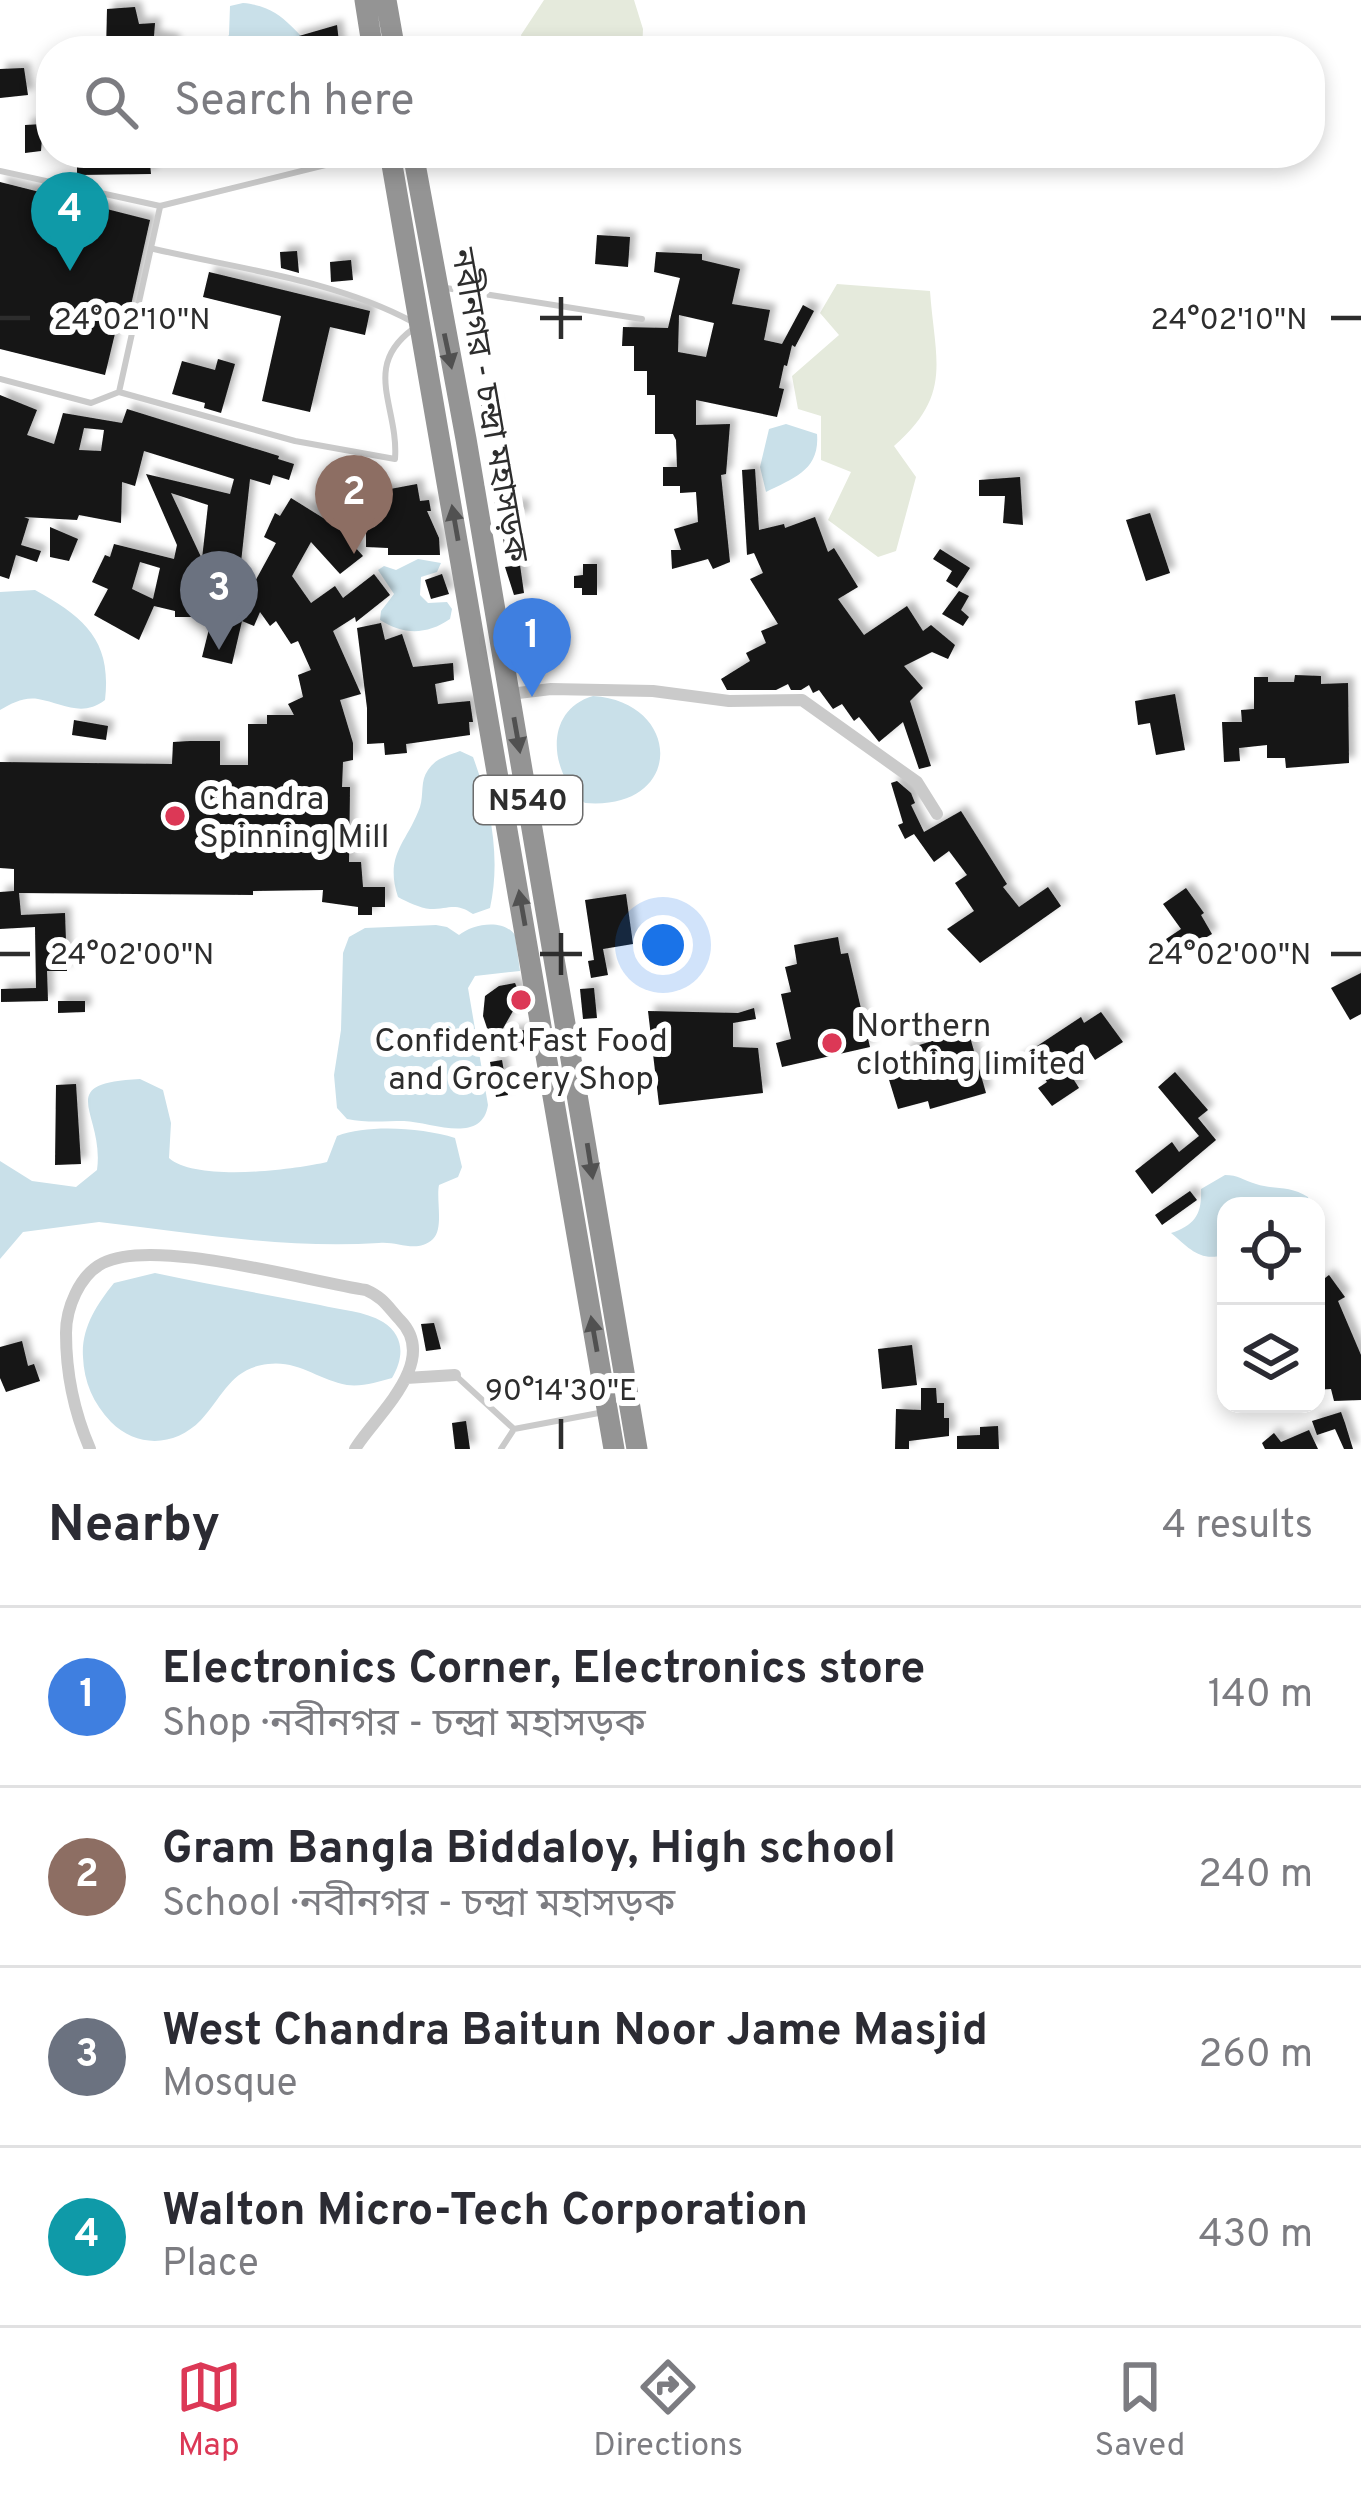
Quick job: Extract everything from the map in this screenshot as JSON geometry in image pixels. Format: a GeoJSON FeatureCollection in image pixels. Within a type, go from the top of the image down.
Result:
{"type":"FeatureCollection","features":[{"type":"Feature","properties":{"kind":"highway"},"geometry":{"type":"LineString","coordinates":[[365,0],[371,36]]}},
{"type":"Feature","properties":{"kind":"highway"},"geometry":{"type":"LineString","coordinates":[[386,0],[392,36]]}},
{"type":"Feature","properties":{"kind":"highway","name":"নবীনগর - চন্দ্রা মহাসড়ক"},"geometry":{"type":"LineString","coordinates":[[393,168],[619,1409],[637,1449]]}},
{"type":"Feature","properties":{"kind":"highway","name":"নবীনগর - চন্দ্রা মহাসড়ক"},"geometry":{"type":"LineString","coordinates":[[416,168],[510,694],[619,1409],[614,1449]]}},
{"type":"Feature","properties":{"kind":"street"},"geometry":{"type":"LineString","coordinates":[[510,694],[551,689],[653,691],[729,701],[802,700],[917,782],[937,814]]}},
{"type":"Feature","properties":{"kind":"street"},"geometry":{"type":"LineString","coordinates":[[90,1449],[78,1422],[66,1366],[66,1317],[80,1285],[103,1263],[151,1254],[366,1290],[387,1299],[408,1325],[412,1356],[389,1408],[355,1449]]}},
{"type":"Feature","properties":{"kind":"street"},"geometry":{"type":"LineString","coordinates":[[406,1378],[455,1375]]}},
{"type":"Feature","properties":{"kind":"lane"},"geometry":{"type":"LineString","coordinates":[[0,171],[160,206],[313,168]]}},
{"type":"Feature","properties":{"kind":"lane"},"geometry":{"type":"LineString","coordinates":[[119,392],[160,206]]}},
{"type":"Feature","properties":{"kind":"lane"},"geometry":{"type":"LineString","coordinates":[[0,379],[91,403],[119,392],[279,437],[395,459],[397,433],[384,386],[385,362],[394,343],[419,325],[378,303],[154,249]]}},
{"type":"Feature","properties":{"kind":"lane"},"geometry":{"type":"LineString","coordinates":[[436,287],[642,319]]}},
{"type":"Feature","properties":{"kind":"lane"},"geometry":{"type":"LineString","coordinates":[[455,1375],[514,1430]]}},
{"type":"Feature","properties":{"kind":"lane"},"geometry":{"type":"LineString","coordinates":[[502,1449],[514,1430],[619,1409]]}},
{"type":"Feature","properties":{"kind":"shaded area"},"geometry":{"type":"Polygon","coordinates":[[[544,0],[634,0],[643,29],[643,36],[521,35],[544,0]]]}},
{"type":"Feature","properties":{"kind":"shaded area"},"geometry":{"type":"Polygon","coordinates":[[[837,284],[930,291],[936,357],[933,393],[913,427],[894,446],[916,477],[896,551],[878,557],[828,520],[851,472],[821,460],[821,416],[798,409],[792,376],[839,335],[820,313],[837,284]]]}},
{"type":"Feature","properties":{"kind":"water"},"geometry":{"type":"Polygon","coordinates":[[[243,3],[270,10],[301,36],[228,36],[230,6],[243,3]]]}},
{"type":"Feature","properties":{"kind":"water"},"geometry":{"type":"Polygon","coordinates":[[[786,424],[817,434],[817,446],[803,471],[766,492],[760,467],[769,429],[786,424]]]}},
{"type":"Feature","properties":{"kind":"water"},"geometry":{"type":"Polygon","coordinates":[[[418,559],[441,563],[437,572],[421,577],[420,595],[428,603],[447,602],[452,609],[450,619],[424,630],[397,628],[380,620],[394,594],[378,570],[384,566],[396,570],[418,559]]]}},
{"type":"Feature","properties":{"kind":"water"},"geometry":{"type":"Polygon","coordinates":[[[35,590],[81,621],[99,646],[106,679],[105,700],[97,705],[80,709],[33,699],[0,710],[0,592],[35,590]]]}},
{"type":"Feature","properties":{"kind":"water"},"geometry":{"type":"Polygon","coordinates":[[[593,696],[623,703],[644,716],[656,735],[660,755],[655,774],[641,790],[618,801],[585,803],[564,777],[559,761],[559,729],[565,715],[593,696]]]}},
{"type":"Feature","properties":{"kind":"water"},"geometry":{"type":"Polygon","coordinates":[[[460,751],[473,757],[494,851],[490,908],[473,914],[457,907],[430,909],[414,904],[398,897],[394,882],[395,859],[420,807],[426,774],[438,760],[460,751]]]}},
{"type":"Feature","properties":{"kind":"water"},"geometry":{"type":"Polygon","coordinates":[[[436,925],[459,935],[479,926],[503,926],[515,935],[520,971],[475,976],[468,988],[488,1105],[484,1117],[466,1128],[347,1119],[337,1108],[334,1075],[341,1030],[343,953],[349,937],[365,928],[436,925]]]}},
{"type":"Feature","properties":{"kind":"water"},"geometry":{"type":"Polygon","coordinates":[[[140,1079],[163,1090],[171,1123],[169,1158],[200,1170],[269,1171],[327,1162],[337,1136],[365,1130],[412,1130],[455,1138],[462,1167],[458,1177],[439,1185],[436,1234],[414,1246],[309,1244],[99,1222],[23,1232],[0,1259],[0,1161],[32,1181],[76,1187],[97,1170],[89,1094],[113,1082],[140,1079]]]}},
{"type":"Feature","properties":{"kind":"water"},"geometry":{"type":"Polygon","coordinates":[[[1225,1175],[1308,1197],[1217,1197],[1217,1256],[1203,1256],[1171,1233],[1195,1217],[1201,1189],[1225,1175]]]}},
{"type":"Feature","properties":{"kind":"water"},"geometry":{"type":"Polygon","coordinates":[[[155,1273],[376,1318],[399,1341],[396,1370],[392,1378],[353,1385],[289,1365],[255,1367],[236,1377],[191,1429],[156,1441],[132,1436],[111,1422],[94,1400],[85,1375],[83,1346],[91,1317],[114,1283],[155,1273]]]}},
{"type":"Feature","properties":{"kind":"building"},"geometry":{"type":"Polygon","coordinates":[[[135,7],[139,24],[155,23],[154,36],[106,36],[107,9],[135,7]]]}},
{"type":"Feature","properties":{"kind":"building"},"geometry":{"type":"Polygon","coordinates":[[[337,25],[338,36],[299,36],[337,25]]]}},
{"type":"Feature","properties":{"kind":"building"},"geometry":{"type":"Polygon","coordinates":[[[24,68],[28,95],[0,98],[0,69],[24,68]]]}},
{"type":"Feature","properties":{"kind":"building"},"geometry":{"type":"Polygon","coordinates":[[[36,124],[36,152],[25,153],[25,125],[36,124]]]}},
{"type":"Feature","properties":{"kind":"building"},"geometry":{"type":"Polygon","coordinates":[[[77,168],[150,168],[151,174],[77,175],[77,168]]]}},
{"type":"Feature","properties":{"kind":"building"},"geometry":{"type":"Polygon","coordinates":[[[0,182],[150,220],[127,323],[118,321],[105,375],[0,349],[0,182]]]}},
{"type":"Feature","properties":{"kind":"building"},"geometry":{"type":"Polygon","coordinates":[[[597,235],[630,237],[628,267],[595,264],[597,235]]]}},
{"type":"Feature","properties":{"kind":"building"},"geometry":{"type":"Polygon","coordinates":[[[297,251],[299,273],[281,268],[280,252],[297,251]]]}},
{"type":"Feature","properties":{"kind":"building"},"geometry":{"type":"Polygon","coordinates":[[[656,252],[702,254],[702,260],[740,269],[732,304],[770,310],[764,340],[782,344],[803,305],[814,311],[784,365],[777,417],[696,400],[696,425],[730,424],[726,474],[721,475],[730,562],[713,569],[708,559],[672,569],[671,550],[681,550],[674,529],[698,522],[696,492],[680,493],[680,486],[663,486],[663,467],[677,467],[676,440],[673,434],[655,434],[655,395],[647,395],[647,371],[634,371],[634,346],[622,346],[623,327],[668,328],[680,278],[654,272],[656,252]],[[679,315],[678,352],[706,357],[714,323],[679,315]]]}},
{"type":"Feature","properties":{"kind":"building"},"geometry":{"type":"Polygon","coordinates":[[[351,260],[353,280],[331,282],[330,262],[351,260]]]}},
{"type":"Feature","properties":{"kind":"building"},"geometry":{"type":"Polygon","coordinates":[[[209,272],[370,311],[365,335],[330,327],[310,412],[262,401],[281,316],[203,297],[209,272]]]}},
{"type":"Feature","properties":{"kind":"building"},"geometry":{"type":"Polygon","coordinates":[[[218,359],[235,364],[221,413],[172,394],[182,361],[215,370],[218,359]]]}},
{"type":"Feature","properties":{"kind":"building"},"geometry":{"type":"Polygon","coordinates":[[[0,395],[37,410],[27,435],[54,444],[63,413],[122,423],[127,409],[294,464],[289,480],[273,475],[270,485],[250,479],[238,590],[248,570],[246,598],[276,543],[264,537],[275,513],[280,516],[291,498],[336,526],[363,556],[340,574],[311,542],[292,576],[311,603],[335,586],[343,598],[374,574],[390,595],[356,622],[355,617],[333,631],[361,694],[340,700],[353,743],[353,760],[343,762],[342,787],[350,787],[349,862],[361,862],[363,887],[385,887],[385,907],[372,907],[372,915],[358,915],[358,907],[322,902],[323,890],[253,891],[253,895],[19,893],[21,915],[65,913],[67,971],[47,971],[48,1001],[1,1002],[1,989],[36,988],[35,927],[0,929],[0,892],[14,891],[14,869],[0,868],[0,762],[172,764],[173,742],[220,741],[220,765],[248,765],[248,724],[267,724],[267,715],[294,715],[288,704],[303,697],[298,675],[311,670],[298,641],[291,644],[276,621],[270,626],[260,612],[254,626],[242,621],[232,664],[202,657],[212,617],[175,617],[175,611],[154,606],[139,640],[94,615],[108,589],[92,582],[114,544],[174,559],[177,545],[146,474],[230,494],[234,479],[144,451],[135,486],[122,482],[121,523],[79,515],[77,520],[24,517],[29,519],[21,545],[41,551],[37,562],[16,555],[9,579],[0,576],[0,395]],[[84,428],[79,450],[101,451],[104,430],[84,428]],[[171,493],[202,559],[208,505],[171,493]],[[140,562],[132,589],[153,599],[160,568],[140,562]]]}},
{"type":"Feature","properties":{"kind":"building"},"geometry":{"type":"Polygon","coordinates":[[[492,401],[495,431],[484,432],[481,402],[492,401]]]}},
{"type":"Feature","properties":{"kind":"building"},"geometry":{"type":"Polygon","coordinates":[[[755,469],[759,530],[784,524],[785,528],[815,517],[828,552],[834,548],[858,587],[838,599],[864,635],[907,606],[923,631],[931,625],[955,645],[948,659],[932,652],[904,666],[923,688],[910,701],[931,766],[919,769],[903,722],[879,742],[859,717],[854,721],[842,704],[833,709],[809,685],[801,690],[791,690],[788,684],[776,690],[727,690],[721,679],[750,661],[746,653],[766,643],[761,631],[778,624],[750,579],[763,573],[754,553],[747,555],[742,470],[755,469]]]}},
{"type":"Feature","properties":{"kind":"building"},"geometry":{"type":"Polygon","coordinates":[[[1020,477],[1023,525],[1003,523],[1005,496],[979,496],[979,480],[1020,477]]]}},
{"type":"Feature","properties":{"kind":"building"},"geometry":{"type":"Polygon","coordinates":[[[503,478],[507,503],[495,505],[492,480],[503,478]]]}},
{"type":"Feature","properties":{"kind":"building"},"geometry":{"type":"Polygon","coordinates":[[[417,484],[420,501],[429,500],[431,511],[427,511],[439,538],[440,555],[388,555],[388,548],[366,547],[366,528],[375,527],[369,493],[417,484]]]}},
{"type":"Feature","properties":{"kind":"building"},"geometry":{"type":"Polygon","coordinates":[[[523,504],[524,518],[512,519],[516,542],[504,544],[498,506],[523,504]]]}},
{"type":"Feature","properties":{"kind":"building"},"geometry":{"type":"Polygon","coordinates":[[[1150,513],[1170,573],[1146,581],[1126,520],[1150,513]]]}},
{"type":"Feature","properties":{"kind":"building"},"geometry":{"type":"Polygon","coordinates":[[[50,527],[78,539],[69,561],[50,557],[50,527]]]}},
{"type":"Feature","properties":{"kind":"building"},"geometry":{"type":"Polygon","coordinates":[[[940,549],[970,568],[957,588],[946,581],[952,571],[933,559],[940,549]]]}},
{"type":"Feature","properties":{"kind":"building"},"geometry":{"type":"Polygon","coordinates":[[[583,564],[597,564],[597,595],[582,595],[582,588],[574,588],[574,576],[583,575],[583,564]]]}},
{"type":"Feature","properties":{"kind":"building"},"geometry":{"type":"Polygon","coordinates":[[[520,565],[524,593],[514,595],[505,567],[520,565]]]}},
{"type":"Feature","properties":{"kind":"building"},"geometry":{"type":"Polygon","coordinates":[[[442,574],[449,594],[431,599],[425,580],[442,574]]]}},
{"type":"Feature","properties":{"kind":"building"},"geometry":{"type":"Polygon","coordinates":[[[959,591],[969,596],[961,610],[969,617],[963,626],[942,614],[959,591]]]}},
{"type":"Feature","properties":{"kind":"building"},"geometry":{"type":"Polygon","coordinates":[[[381,623],[385,640],[402,634],[413,667],[453,663],[454,680],[435,684],[438,704],[470,701],[470,735],[406,744],[407,753],[385,755],[384,743],[367,744],[357,628],[381,623]]]}},
{"type":"Feature","properties":{"kind":"building"},"geometry":{"type":"Polygon","coordinates":[[[530,634],[538,680],[525,682],[518,635],[530,634]]]}},
{"type":"Feature","properties":{"kind":"building"},"geometry":{"type":"Polygon","coordinates":[[[1295,675],[1321,676],[1321,684],[1348,683],[1349,763],[1286,768],[1285,758],[1267,758],[1267,745],[1239,748],[1240,761],[1224,762],[1222,722],[1242,722],[1241,710],[1254,709],[1254,677],[1294,682],[1295,675]]]}},
{"type":"Feature","properties":{"kind":"building"},"geometry":{"type":"Polygon","coordinates":[[[1175,694],[1185,750],[1156,755],[1150,723],[1138,725],[1135,701],[1175,694]]]}},
{"type":"Feature","properties":{"kind":"building"},"geometry":{"type":"Polygon","coordinates":[[[74,720],[108,726],[106,740],[72,735],[74,720]]]}},
{"type":"Feature","properties":{"kind":"building"},"geometry":{"type":"Polygon","coordinates":[[[897,781],[911,793],[915,803],[911,805],[924,832],[961,811],[1019,907],[1048,887],[1061,906],[980,963],[947,929],[974,911],[955,883],[967,875],[949,851],[934,862],[914,834],[905,839],[891,783],[897,781]]]}},
{"type":"Feature","properties":{"kind":"building"},"geometry":{"type":"Polygon","coordinates":[[[1186,888],[1212,934],[1188,948],[1191,952],[1181,960],[1166,939],[1181,929],[1163,904],[1186,888]]]}},
{"type":"Feature","properties":{"kind":"building"},"geometry":{"type":"Polygon","coordinates":[[[626,894],[633,944],[603,949],[608,975],[591,978],[588,961],[594,960],[585,900],[626,894]]]}},
{"type":"Feature","properties":{"kind":"building"},"geometry":{"type":"Polygon","coordinates":[[[838,937],[841,954],[848,953],[870,1047],[782,1067],[776,1043],[791,1039],[781,994],[791,992],[785,967],[797,964],[794,945],[838,937]]]}},
{"type":"Feature","properties":{"kind":"building"},"geometry":{"type":"Polygon","coordinates":[[[1361,973],[1361,1014],[1350,1020],[1331,988],[1361,973]]]}},
{"type":"Feature","properties":{"kind":"building"},"geometry":{"type":"Polygon","coordinates":[[[515,983],[521,997],[501,1032],[526,1030],[529,1046],[515,1048],[487,1028],[483,1016],[485,996],[499,986],[515,983]]]}},
{"type":"Feature","properties":{"kind":"building"},"geometry":{"type":"Polygon","coordinates":[[[594,988],[597,1018],[583,1019],[580,989],[594,988]]]}},
{"type":"Feature","properties":{"kind":"building"},"geometry":{"type":"Polygon","coordinates":[[[58,1001],[85,1001],[85,1012],[58,1013],[58,1001]]]}},
{"type":"Feature","properties":{"kind":"building"},"geometry":{"type":"Polygon","coordinates":[[[754,1008],[756,1019],[733,1023],[733,1047],[758,1048],[763,1093],[659,1105],[648,1011],[738,1013],[754,1008]]]}},
{"type":"Feature","properties":{"kind":"building"},"geometry":{"type":"Polygon","coordinates":[[[1101,1012],[1123,1042],[1095,1060],[1086,1046],[1062,1061],[1079,1088],[1052,1106],[1038,1088],[1047,1082],[1034,1063],[1020,1073],[1013,1062],[1081,1017],[1084,1023],[1101,1012]]]}},
{"type":"Feature","properties":{"kind":"building"},"geometry":{"type":"Polygon","coordinates":[[[968,1030],[986,1093],[930,1109],[928,1101],[898,1109],[886,1070],[907,1064],[903,1050],[968,1030]]]}},
{"type":"Feature","properties":{"kind":"building"},"geometry":{"type":"Polygon","coordinates":[[[502,1060],[508,1095],[496,1097],[490,1062],[502,1060]]]}},
{"type":"Feature","properties":{"kind":"building"},"geometry":{"type":"Polygon","coordinates":[[[1175,1072],[1208,1110],[1198,1118],[1216,1140],[1152,1194],[1135,1171],[1172,1142],[1179,1152],[1199,1136],[1158,1087],[1175,1072]]]}},
{"type":"Feature","properties":{"kind":"building"},"geometry":{"type":"Polygon","coordinates":[[[76,1084],[81,1164],[55,1165],[56,1085],[76,1084]]]}},
{"type":"Feature","properties":{"kind":"building"},"geometry":{"type":"Polygon","coordinates":[[[1190,1191],[1197,1200],[1162,1225],[1155,1215],[1190,1191]]]}},
{"type":"Feature","properties":{"kind":"building"},"geometry":{"type":"Polygon","coordinates":[[[1329,1275],[1345,1297],[1338,1301],[1361,1355],[1361,1400],[1334,1401],[1331,1389],[1325,1389],[1325,1278],[1329,1275]]]}},
{"type":"Feature","properties":{"kind":"building"},"geometry":{"type":"Polygon","coordinates":[[[434,1323],[441,1349],[426,1351],[421,1324],[434,1323]]]}},
{"type":"Feature","properties":{"kind":"building"},"geometry":{"type":"Polygon","coordinates":[[[22,1341],[28,1366],[34,1364],[40,1381],[6,1392],[0,1378],[0,1347],[22,1341]]]}},
{"type":"Feature","properties":{"kind":"building"},"geometry":{"type":"Polygon","coordinates":[[[912,1345],[917,1385],[882,1389],[878,1349],[912,1345]]]}},
{"type":"Feature","properties":{"kind":"building"},"geometry":{"type":"Polygon","coordinates":[[[921,1388],[936,1388],[937,1403],[944,1403],[944,1418],[949,1418],[949,1436],[909,1441],[909,1449],[895,1449],[896,1409],[921,1410],[921,1388]]]}},
{"type":"Feature","properties":{"kind":"building"},"geometry":{"type":"Polygon","coordinates":[[[1341,1412],[1353,1449],[1344,1449],[1335,1429],[1317,1435],[1312,1421],[1341,1412]]]}},
{"type":"Feature","properties":{"kind":"building"},"geometry":{"type":"Polygon","coordinates":[[[466,1421],[470,1449],[455,1449],[452,1423],[466,1421]]]}},
{"type":"Feature","properties":{"kind":"building"},"geometry":{"type":"Polygon","coordinates":[[[998,1426],[999,1449],[957,1449],[957,1436],[980,1435],[980,1427],[998,1426]]]}},
{"type":"Feature","properties":{"kind":"building"},"geometry":{"type":"Polygon","coordinates":[[[1309,1430],[1318,1449],[1265,1449],[1262,1443],[1274,1433],[1281,1442],[1309,1430]]]}},
{"type":"Feature","properties":{"kind":"place","name":"Walton Micro-Tech Corporation"},"geometry":{"type":"Point","coordinates":[70,271]}},
{"type":"Feature","properties":{"kind":"place","name":"Gram Bangla Biddaloy, High school"},"geometry":{"type":"Point","coordinates":[354,554]}},
{"type":"Feature","properties":{"kind":"place","name":"West Chandra Baitun Noor Jame Masjid"},"geometry":{"type":"Point","coordinates":[219,650]}},
{"type":"Feature","properties":{"kind":"place","name":"Electronics Corner, Electronics store"},"geometry":{"type":"Point","coordinates":[532,697]}},
{"type":"Feature","properties":{"kind":"place","name":"Chandra Spinning Mill"},"geometry":{"type":"Point","coordinates":[175,816]}},
{"type":"Feature","properties":{"kind":"place","name":"Confident Fast Food and Grocery Shop"},"geometry":{"type":"Point","coordinates":[521,1000]}},
{"type":"Feature","properties":{"kind":"place","name":"Northern clothing limited"},"geometry":{"type":"Point","coordinates":[832,1043]}}]}
